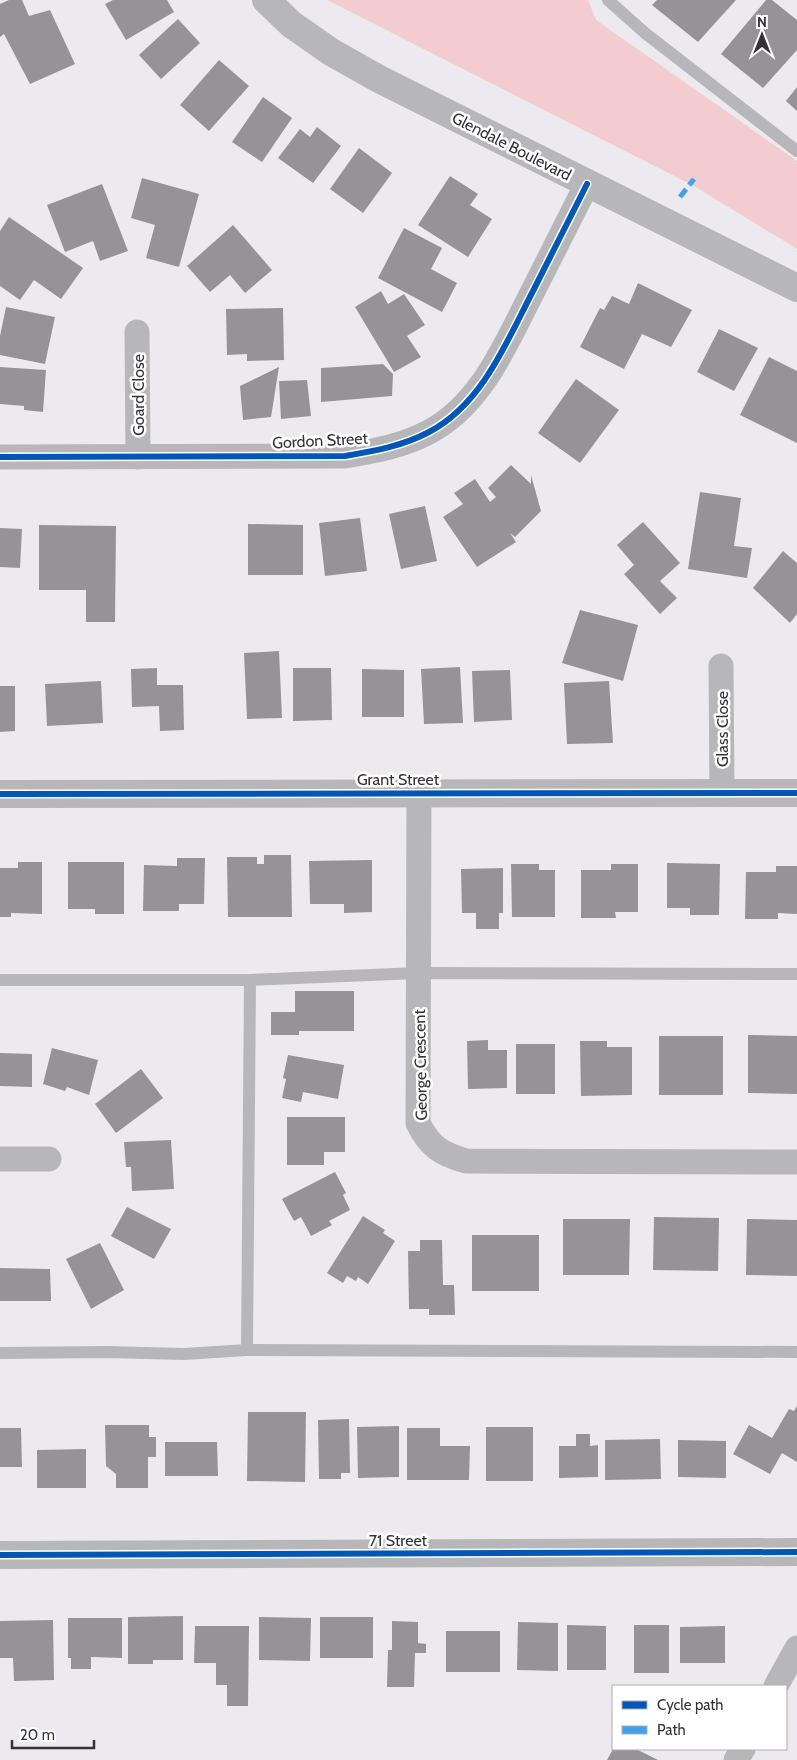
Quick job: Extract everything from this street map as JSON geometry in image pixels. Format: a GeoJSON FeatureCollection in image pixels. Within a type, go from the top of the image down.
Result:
{"type":"FeatureCollection","features":[{"type":"Feature","properties":{"kind":"street","name":"Glendale Boulevard"},"geometry":{"type":"LineString","coordinates":[[266,0],[291,24],[331,52],[380,79],[797,288]]}},
{"type":"Feature","properties":{"kind":"street","name":"Gordon Street"},"geometry":{"type":"LineString","coordinates":[[0,457],[345,456],[384,450],[430,432],[459,410],[475,394],[486,378],[503,350],[587,184]]}},
{"type":"Feature","properties":{"kind":"street","name":"Goard Close"},"geometry":{"type":"LineString","coordinates":[[137,332],[138,457]]}},
{"type":"Feature","properties":{"kind":"street","name":"Glass Close"},"geometry":{"type":"LineString","coordinates":[[721,666],[722,793]]}},
{"type":"Feature","properties":{"kind":"street","name":"George Crescent"},"geometry":{"type":"LineString","coordinates":[[419,792],[418,1123],[424,1135],[435,1148],[452,1157],[466,1161],[797,1162]]}},
{"type":"Feature","properties":{"kind":"street","name":"Grant Street"},"geometry":{"type":"LineString","coordinates":[[0,794],[797,793]]}},
{"type":"Feature","properties":{"kind":"street"},"geometry":{"type":"LineString","coordinates":[[0,1159],[49,1159]]}},
{"type":"Feature","properties":{"kind":"street","name":"71 Street"},"geometry":{"type":"LineString","coordinates":[[0,1555],[797,1552]]}},
{"type":"Feature","properties":{"kind":"street"},"geometry":{"type":"LineString","coordinates":[[777,1685],[797,1648]]}},
{"type":"Feature","properties":{"kind":"lane"},"geometry":{"type":"LineString","coordinates":[[608,0],[645,33],[797,151]]}},
{"type":"Feature","properties":{"kind":"lane"},"geometry":{"type":"LineString","coordinates":[[0,980],[250,980],[419,973],[797,974]]}},
{"type":"Feature","properties":{"kind":"lane"},"geometry":{"type":"LineString","coordinates":[[247,1350],[250,980]]}},
{"type":"Feature","properties":{"kind":"lane"},"geometry":{"type":"LineString","coordinates":[[0,1354],[107,1352],[184,1354],[247,1350],[797,1352]]}},
{"type":"Feature","properties":{"kind":"shaded area"},"geometry":{"type":"Polygon","coordinates":[[[327,0],[588,0],[596,20],[797,161],[797,249],[694,186],[327,0]]]}},
{"type":"Feature","properties":{"kind":"building"},"geometry":{"type":"Polygon","coordinates":[[[9,0],[22,0],[29,16],[50,10],[75,64],[30,84],[4,34],[0,37],[0,4],[9,0]]]}},
{"type":"Feature","properties":{"kind":"building"},"geometry":{"type":"Polygon","coordinates":[[[113,0],[167,0],[174,12],[126,40],[105,4],[113,0]]]}},
{"type":"Feature","properties":{"kind":"building"},"geometry":{"type":"Polygon","coordinates":[[[657,0],[736,0],[698,42],[652,5],[657,0]]]}},
{"type":"Feature","properties":{"kind":"building"},"geometry":{"type":"Polygon","coordinates":[[[766,0],[772,0],[797,20],[797,50],[763,88],[721,54],[766,0]]]}},
{"type":"Feature","properties":{"kind":"building"},"geometry":{"type":"Polygon","coordinates":[[[178,19],[200,43],[161,79],[139,55],[178,19]]]}},
{"type":"Feature","properties":{"kind":"building"},"geometry":{"type":"Polygon","coordinates":[[[219,60],[249,86],[209,131],[180,105],[219,60]]]}},
{"type":"Feature","properties":{"kind":"building"},"geometry":{"type":"Polygon","coordinates":[[[797,87],[797,111],[786,101],[797,87]]]}},
{"type":"Feature","properties":{"kind":"building"},"geometry":{"type":"Polygon","coordinates":[[[263,97],[292,118],[262,162],[232,142],[263,97]]]}},
{"type":"Feature","properties":{"kind":"building"},"geometry":{"type":"Polygon","coordinates":[[[317,127],[341,146],[313,183],[278,158],[300,129],[310,137],[317,127]]]}},
{"type":"Feature","properties":{"kind":"building"},"geometry":{"type":"Polygon","coordinates":[[[359,148],[392,173],[363,213],[330,189],[359,148]]]}},
{"type":"Feature","properties":{"kind":"building"},"geometry":{"type":"Polygon","coordinates":[[[450,176],[478,194],[470,205],[492,219],[468,257],[418,225],[450,176]]]}},
{"type":"Feature","properties":{"kind":"building"},"geometry":{"type":"Polygon","coordinates":[[[142,178],[199,194],[179,267],[146,258],[155,225],[131,218],[142,178]]]}},
{"type":"Feature","properties":{"kind":"building"},"geometry":{"type":"Polygon","coordinates":[[[102,184],[128,251],[100,261],[93,241],[65,252],[47,205],[102,184]]]}},
{"type":"Feature","properties":{"kind":"building"},"geometry":{"type":"Polygon","coordinates":[[[9,217],[83,268],[61,299],[34,280],[20,300],[0,286],[0,231],[9,217]]]}},
{"type":"Feature","properties":{"kind":"building"},"geometry":{"type":"Polygon","coordinates":[[[233,225],[272,270],[245,293],[230,275],[210,292],[187,266],[233,225]]]}},
{"type":"Feature","properties":{"kind":"building"},"geometry":{"type":"Polygon","coordinates":[[[404,228],[442,248],[431,269],[457,283],[442,312],[378,278],[404,228]]]}},
{"type":"Feature","properties":{"kind":"building"},"geometry":{"type":"Polygon","coordinates":[[[638,283],[692,310],[671,347],[642,334],[624,369],[580,347],[600,308],[604,310],[612,296],[629,304],[638,283]]]}},
{"type":"Feature","properties":{"kind":"building"},"geometry":{"type":"Polygon","coordinates":[[[381,291],[388,304],[404,294],[425,325],[407,336],[421,357],[394,372],[355,307],[381,291]]]}},
{"type":"Feature","properties":{"kind":"building"},"geometry":{"type":"Polygon","coordinates":[[[6,307],[55,317],[45,364],[0,355],[0,336],[6,307]]]}},
{"type":"Feature","properties":{"kind":"building"},"geometry":{"type":"Polygon","coordinates":[[[283,308],[284,360],[247,361],[247,354],[227,355],[226,309],[283,308]]]}},
{"type":"Feature","properties":{"kind":"building"},"geometry":{"type":"Polygon","coordinates":[[[719,329],[758,348],[734,391],[697,372],[719,329]]]}},
{"type":"Feature","properties":{"kind":"building"},"geometry":{"type":"Polygon","coordinates":[[[769,357],[797,371],[797,443],[740,415],[769,357]]]}},
{"type":"Feature","properties":{"kind":"building"},"geometry":{"type":"Polygon","coordinates":[[[383,364],[393,374],[392,396],[321,402],[321,368],[383,364]]]}},
{"type":"Feature","properties":{"kind":"building"},"geometry":{"type":"Polygon","coordinates":[[[0,367],[46,370],[43,412],[24,410],[24,406],[0,404],[0,367]]]}},
{"type":"Feature","properties":{"kind":"building"},"geometry":{"type":"Polygon","coordinates":[[[279,367],[271,417],[243,420],[240,386],[279,367]]]}},
{"type":"Feature","properties":{"kind":"building"},"geometry":{"type":"Polygon","coordinates":[[[576,379],[619,410],[580,463],[538,433],[576,379]]]}},
{"type":"Feature","properties":{"kind":"building"},"geometry":{"type":"Polygon","coordinates":[[[307,380],[311,416],[281,419],[279,381],[307,380]]]}},
{"type":"Feature","properties":{"kind":"building"},"geometry":{"type":"Polygon","coordinates":[[[511,465],[531,484],[531,475],[541,511],[515,537],[510,533],[516,542],[477,567],[443,517],[463,504],[454,493],[475,479],[490,502],[496,497],[488,488],[511,465]]]}},
{"type":"Feature","properties":{"kind":"building"},"geometry":{"type":"Polygon","coordinates":[[[700,492],[741,498],[734,546],[752,548],[747,578],[688,569],[700,492]]]}},
{"type":"Feature","properties":{"kind":"building"},"geometry":{"type":"Polygon","coordinates":[[[425,506],[437,561],[401,569],[389,514],[425,506]]]}},
{"type":"Feature","properties":{"kind":"building"},"geometry":{"type":"Polygon","coordinates":[[[360,518],[367,571],[325,576],[319,523],[360,518]]]}},
{"type":"Feature","properties":{"kind":"building"},"geometry":{"type":"Polygon","coordinates":[[[643,522],[680,563],[660,581],[677,598],[660,614],[624,574],[634,565],[617,545],[643,522]]]}},
{"type":"Feature","properties":{"kind":"building"},"geometry":{"type":"Polygon","coordinates":[[[248,524],[303,525],[303,575],[248,575],[248,524]]]}},
{"type":"Feature","properties":{"kind":"building"},"geometry":{"type":"Polygon","coordinates":[[[39,525],[116,526],[115,622],[86,622],[86,590],[39,590],[39,525]]]}},
{"type":"Feature","properties":{"kind":"building"},"geometry":{"type":"Polygon","coordinates":[[[0,528],[22,529],[20,568],[0,567],[0,528]]]}},
{"type":"Feature","properties":{"kind":"building"},"geometry":{"type":"Polygon","coordinates":[[[783,551],[797,563],[797,614],[790,623],[753,588],[783,551]]]}},
{"type":"Feature","properties":{"kind":"building"},"geometry":{"type":"Polygon","coordinates":[[[580,610],[638,625],[623,681],[562,663],[580,610]]]}},
{"type":"Feature","properties":{"kind":"building"},"geometry":{"type":"Polygon","coordinates":[[[279,651],[282,718],[247,719],[244,653],[279,651]]]}},
{"type":"Feature","properties":{"kind":"building"},"geometry":{"type":"Polygon","coordinates":[[[460,667],[463,723],[424,724],[421,669],[460,667]]]}},
{"type":"Feature","properties":{"kind":"building"},"geometry":{"type":"Polygon","coordinates":[[[157,668],[157,685],[183,685],[184,730],[160,731],[159,706],[132,707],[131,669],[157,668]]]}},
{"type":"Feature","properties":{"kind":"building"},"geometry":{"type":"Polygon","coordinates":[[[293,668],[331,668],[332,720],[293,721],[293,668]]]}},
{"type":"Feature","properties":{"kind":"building"},"geometry":{"type":"Polygon","coordinates":[[[362,669],[404,670],[404,717],[362,717],[362,669]]]}},
{"type":"Feature","properties":{"kind":"building"},"geometry":{"type":"Polygon","coordinates":[[[510,670],[512,720],[474,722],[472,671],[510,670]]]}},
{"type":"Feature","properties":{"kind":"building"},"geometry":{"type":"Polygon","coordinates":[[[101,681],[103,723],[47,726],[45,684],[101,681]]]}},
{"type":"Feature","properties":{"kind":"building"},"geometry":{"type":"Polygon","coordinates":[[[609,681],[613,743],[567,744],[564,683],[609,681]]]}},
{"type":"Feature","properties":{"kind":"building"},"geometry":{"type":"Polygon","coordinates":[[[0,686],[15,686],[15,731],[0,732],[0,686]]]}},
{"type":"Feature","properties":{"kind":"building"},"geometry":{"type":"Polygon","coordinates":[[[264,855],[291,855],[292,917],[228,917],[227,857],[257,857],[257,864],[264,864],[264,855]]]}},
{"type":"Feature","properties":{"kind":"building"},"geometry":{"type":"Polygon","coordinates":[[[177,858],[205,858],[204,904],[179,904],[179,911],[143,911],[144,865],[177,866],[177,858]]]}},
{"type":"Feature","properties":{"kind":"building"},"geometry":{"type":"Polygon","coordinates":[[[372,860],[372,912],[344,913],[344,904],[310,904],[309,861],[372,860]]]}},
{"type":"Feature","properties":{"kind":"building"},"geometry":{"type":"Polygon","coordinates":[[[18,862],[42,862],[42,914],[11,913],[11,917],[0,917],[0,868],[18,868],[18,862]]]}},
{"type":"Feature","properties":{"kind":"building"},"geometry":{"type":"Polygon","coordinates":[[[68,862],[124,862],[124,914],[95,914],[95,909],[68,909],[68,862]]]}},
{"type":"Feature","properties":{"kind":"building"},"geometry":{"type":"Polygon","coordinates":[[[667,863],[720,864],[719,915],[690,915],[690,908],[667,908],[667,863]]]}},
{"type":"Feature","properties":{"kind":"building"},"geometry":{"type":"Polygon","coordinates":[[[511,864],[539,864],[539,870],[555,870],[555,917],[512,917],[511,864]]]}},
{"type":"Feature","properties":{"kind":"building"},"geometry":{"type":"Polygon","coordinates":[[[611,864],[638,864],[638,912],[615,912],[616,918],[581,918],[581,870],[611,870],[611,864]]]}},
{"type":"Feature","properties":{"kind":"building"},"geometry":{"type":"Polygon","coordinates":[[[776,866],[797,866],[797,914],[778,913],[778,919],[745,919],[746,872],[776,872],[776,866]]]}},
{"type":"Feature","properties":{"kind":"building"},"geometry":{"type":"Polygon","coordinates":[[[503,868],[503,913],[499,913],[499,929],[476,929],[476,913],[462,913],[461,869],[503,868]]]}},
{"type":"Feature","properties":{"kind":"building"},"geometry":{"type":"Polygon","coordinates":[[[295,991],[354,991],[354,1031],[299,1031],[299,1035],[271,1035],[271,1012],[295,1012],[295,991]]]}},
{"type":"Feature","properties":{"kind":"building"},"geometry":{"type":"Polygon","coordinates":[[[748,1035],[797,1036],[797,1094],[748,1093],[748,1035]]]}},
{"type":"Feature","properties":{"kind":"building"},"geometry":{"type":"Polygon","coordinates":[[[659,1036],[723,1036],[723,1095],[659,1095],[659,1036]]]}},
{"type":"Feature","properties":{"kind":"building"},"geometry":{"type":"Polygon","coordinates":[[[488,1040],[488,1050],[507,1050],[507,1088],[468,1089],[467,1041],[488,1040]]]}},
{"type":"Feature","properties":{"kind":"building"},"geometry":{"type":"Polygon","coordinates":[[[580,1041],[607,1041],[607,1047],[632,1047],[632,1095],[581,1096],[580,1041]]]}},
{"type":"Feature","properties":{"kind":"building"},"geometry":{"type":"Polygon","coordinates":[[[516,1044],[555,1044],[555,1094],[516,1094],[516,1044]]]}},
{"type":"Feature","properties":{"kind":"building"},"geometry":{"type":"Polygon","coordinates":[[[52,1048],[98,1060],[89,1095],[67,1087],[65,1091],[43,1084],[52,1048]]]}},
{"type":"Feature","properties":{"kind":"building"},"geometry":{"type":"Polygon","coordinates":[[[0,1053],[32,1054],[32,1087],[0,1086],[0,1053]]]}},
{"type":"Feature","properties":{"kind":"building"},"geometry":{"type":"Polygon","coordinates":[[[288,1055],[344,1065],[338,1099],[303,1092],[301,1102],[282,1098],[286,1079],[283,1078],[288,1055]]]}},
{"type":"Feature","properties":{"kind":"building"},"geometry":{"type":"Polygon","coordinates":[[[141,1069],[163,1098],[116,1133],[95,1104],[141,1069]]]}},
{"type":"Feature","properties":{"kind":"building"},"geometry":{"type":"Polygon","coordinates":[[[287,1117],[345,1117],[345,1152],[324,1152],[324,1165],[287,1165],[287,1117]]]}},
{"type":"Feature","properties":{"kind":"building"},"geometry":{"type":"Polygon","coordinates":[[[171,1140],[174,1189],[132,1191],[131,1167],[126,1167],[124,1142],[171,1140]]]}},
{"type":"Feature","properties":{"kind":"building"},"geometry":{"type":"Polygon","coordinates":[[[335,1172],[346,1193],[343,1195],[350,1210],[329,1221],[332,1225],[311,1236],[301,1217],[294,1221],[282,1199],[335,1172]]]}},
{"type":"Feature","properties":{"kind":"building"},"geometry":{"type":"Polygon","coordinates":[[[127,1207],[171,1229],[154,1259],[111,1236],[127,1207]]]}},
{"type":"Feature","properties":{"kind":"building"},"geometry":{"type":"Polygon","coordinates":[[[363,1216],[385,1230],[383,1233],[395,1241],[368,1284],[358,1277],[356,1281],[347,1276],[343,1283],[327,1273],[363,1216]]]}},
{"type":"Feature","properties":{"kind":"building"},"geometry":{"type":"Polygon","coordinates":[[[654,1217],[719,1218],[718,1271],[653,1270],[654,1217]]]}},
{"type":"Feature","properties":{"kind":"building"},"geometry":{"type":"Polygon","coordinates":[[[563,1219],[630,1219],[629,1275],[563,1275],[563,1219]]]}},
{"type":"Feature","properties":{"kind":"building"},"geometry":{"type":"Polygon","coordinates":[[[747,1219],[797,1220],[797,1276],[746,1275],[747,1219]]]}},
{"type":"Feature","properties":{"kind":"building"},"geometry":{"type":"Polygon","coordinates":[[[472,1235],[539,1235],[539,1291],[472,1291],[472,1235]]]}},
{"type":"Feature","properties":{"kind":"building"},"geometry":{"type":"Polygon","coordinates":[[[420,1240],[442,1240],[443,1285],[454,1285],[455,1315],[429,1315],[429,1309],[409,1309],[408,1251],[420,1251],[420,1240]]]}},
{"type":"Feature","properties":{"kind":"building"},"geometry":{"type":"Polygon","coordinates":[[[100,1243],[124,1290],[91,1309],[66,1259],[100,1243]]]}},
{"type":"Feature","properties":{"kind":"building"},"geometry":{"type":"Polygon","coordinates":[[[0,1268],[50,1269],[51,1301],[0,1301],[0,1268]]]}},
{"type":"Feature","properties":{"kind":"building"},"geometry":{"type":"Polygon","coordinates":[[[797,1406],[797,1462],[782,1453],[770,1474],[733,1454],[749,1425],[772,1438],[789,1409],[794,1411],[797,1406]]]}},
{"type":"Feature","properties":{"kind":"building"},"geometry":{"type":"Polygon","coordinates":[[[248,1412],[306,1412],[305,1482],[247,1481],[248,1412]]]}},
{"type":"Feature","properties":{"kind":"building"},"geometry":{"type":"Polygon","coordinates":[[[349,1419],[350,1473],[341,1473],[341,1479],[319,1479],[318,1420],[349,1419]]]}},
{"type":"Feature","properties":{"kind":"building"},"geometry":{"type":"Polygon","coordinates":[[[105,1425],[149,1425],[149,1437],[156,1437],[156,1457],[148,1457],[148,1488],[116,1488],[116,1474],[106,1466],[105,1425]]]}},
{"type":"Feature","properties":{"kind":"building"},"geometry":{"type":"Polygon","coordinates":[[[399,1426],[399,1477],[358,1478],[357,1427],[399,1426]]]}},
{"type":"Feature","properties":{"kind":"building"},"geometry":{"type":"Polygon","coordinates":[[[486,1427],[533,1427],[533,1481],[486,1481],[486,1427]]]}},
{"type":"Feature","properties":{"kind":"building"},"geometry":{"type":"Polygon","coordinates":[[[0,1428],[21,1428],[22,1467],[0,1467],[0,1428]]]}},
{"type":"Feature","properties":{"kind":"building"},"geometry":{"type":"Polygon","coordinates":[[[407,1428],[440,1428],[440,1446],[470,1446],[469,1480],[407,1480],[407,1428]]]}},
{"type":"Feature","properties":{"kind":"building"},"geometry":{"type":"Polygon","coordinates":[[[576,1434],[590,1434],[590,1446],[598,1445],[598,1477],[559,1478],[559,1446],[576,1446],[576,1434]]]}},
{"type":"Feature","properties":{"kind":"building"},"geometry":{"type":"Polygon","coordinates":[[[660,1439],[661,1479],[605,1480],[605,1440],[660,1439]]]}},
{"type":"Feature","properties":{"kind":"building"},"geometry":{"type":"Polygon","coordinates":[[[678,1440],[726,1441],[726,1478],[678,1477],[678,1440]]]}},
{"type":"Feature","properties":{"kind":"building"},"geometry":{"type":"Polygon","coordinates":[[[165,1442],[217,1442],[218,1476],[165,1476],[165,1442]]]}},
{"type":"Feature","properties":{"kind":"building"},"geometry":{"type":"Polygon","coordinates":[[[86,1449],[86,1488],[37,1488],[37,1450],[86,1449]]]}},
{"type":"Feature","properties":{"kind":"building"},"geometry":{"type":"Polygon","coordinates":[[[183,1616],[183,1660],[153,1660],[153,1664],[128,1664],[128,1617],[183,1616]]]}},
{"type":"Feature","properties":{"kind":"building"},"geometry":{"type":"Polygon","coordinates":[[[259,1617],[311,1618],[310,1661],[259,1660],[259,1617]]]}},
{"type":"Feature","properties":{"kind":"building"},"geometry":{"type":"Polygon","coordinates":[[[320,1617],[373,1617],[373,1658],[320,1658],[320,1617]]]}},
{"type":"Feature","properties":{"kind":"building"},"geometry":{"type":"Polygon","coordinates":[[[68,1618],[122,1618],[122,1658],[91,1657],[91,1669],[71,1669],[71,1658],[68,1658],[68,1618]]]}},
{"type":"Feature","properties":{"kind":"building"},"geometry":{"type":"Polygon","coordinates":[[[53,1620],[54,1680],[14,1681],[13,1658],[0,1658],[0,1621],[53,1620]]]}},
{"type":"Feature","properties":{"kind":"building"},"geometry":{"type":"Polygon","coordinates":[[[392,1621],[418,1622],[418,1643],[426,1644],[426,1653],[415,1653],[414,1687],[387,1687],[388,1650],[392,1650],[392,1621]]]}},
{"type":"Feature","properties":{"kind":"building"},"geometry":{"type":"Polygon","coordinates":[[[518,1622],[558,1623],[558,1671],[517,1670],[518,1622]]]}},
{"type":"Feature","properties":{"kind":"building"},"geometry":{"type":"Polygon","coordinates":[[[567,1625],[606,1626],[606,1670],[567,1670],[567,1625]]]}},
{"type":"Feature","properties":{"kind":"building"},"geometry":{"type":"Polygon","coordinates":[[[634,1625],[669,1625],[669,1673],[634,1673],[634,1625]]]}},
{"type":"Feature","properties":{"kind":"building"},"geometry":{"type":"Polygon","coordinates":[[[195,1626],[249,1626],[248,1706],[227,1706],[227,1685],[216,1685],[216,1663],[194,1663],[195,1626]]]}},
{"type":"Feature","properties":{"kind":"building"},"geometry":{"type":"Polygon","coordinates":[[[725,1626],[725,1663],[680,1663],[680,1627],[725,1626]]]}},
{"type":"Feature","properties":{"kind":"building"},"geometry":{"type":"Polygon","coordinates":[[[446,1631],[500,1631],[500,1672],[446,1672],[446,1631]]]}},
{"type":"Feature","properties":{"kind":"building"},"geometry":{"type":"Polygon","coordinates":[[[612,1750],[638,1750],[658,1760],[607,1760],[612,1750]]]}},
{"type":"Feature","properties":{"kind":"marked path"},"geometry":{"type":"LineString","coordinates":[[680,197],[694,179]]}},
{"type":"Feature","properties":{"kind":"cycle path"},"geometry":{"type":"LineString","coordinates":[[0,457],[345,456],[388,447],[419,437],[448,420],[464,406],[491,371],[587,184]]}},
{"type":"Feature","properties":{"kind":"cycle path"},"geometry":{"type":"LineString","coordinates":[[0,794],[797,793]]}},
{"type":"Feature","properties":{"kind":"cycle path"},"geometry":{"type":"LineString","coordinates":[[0,1555],[797,1552]]}}]}
